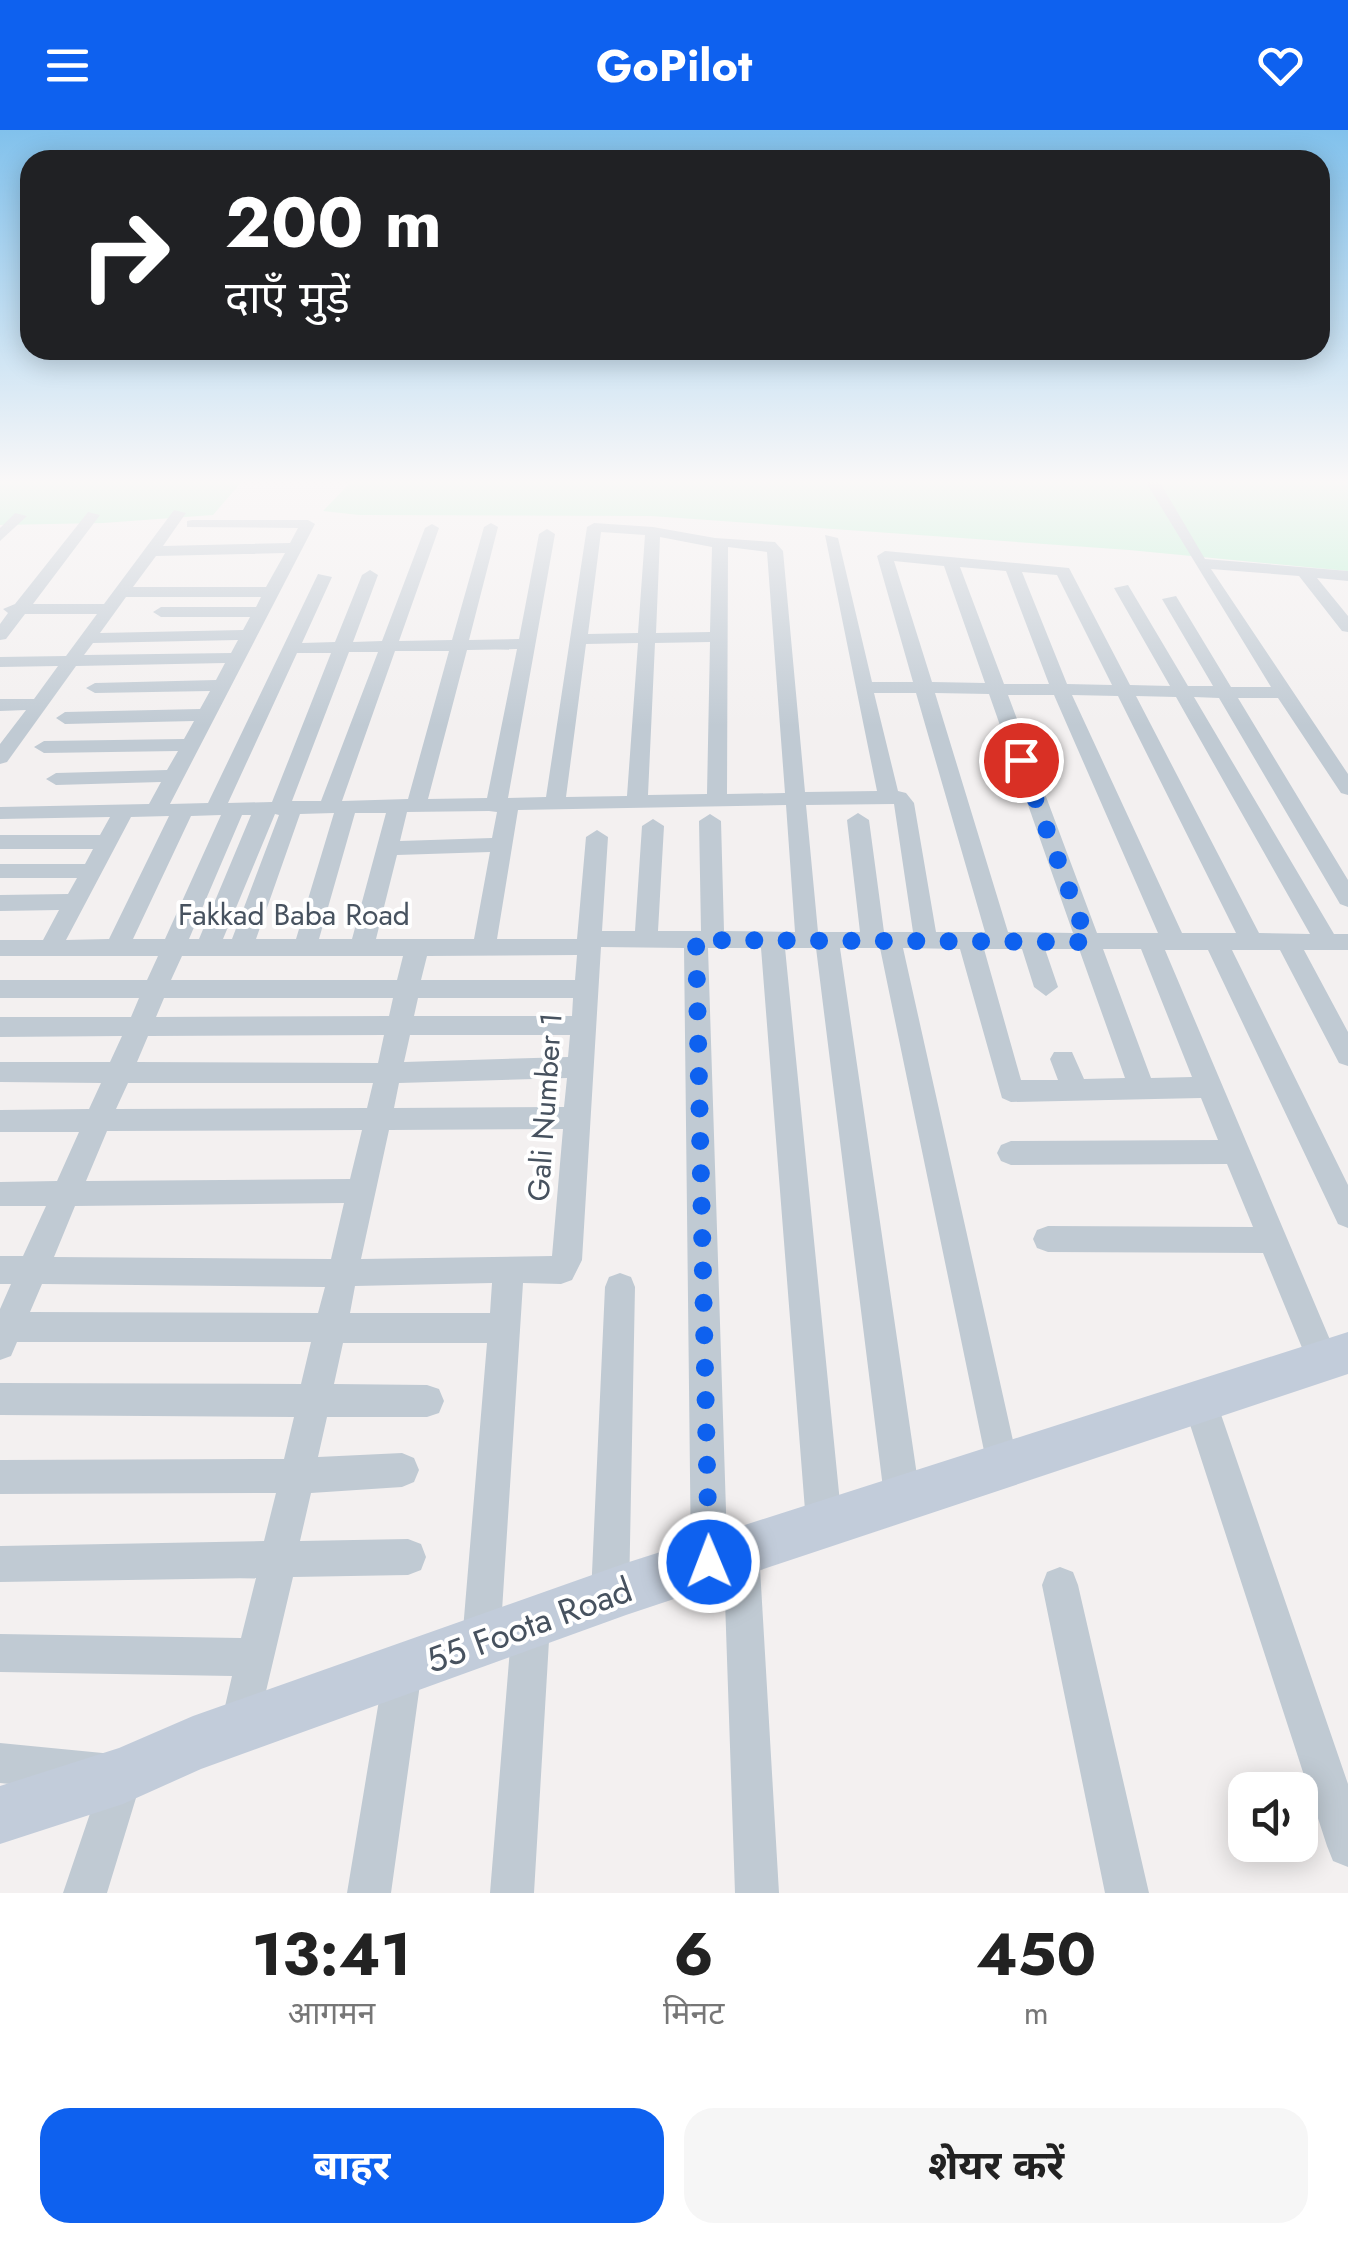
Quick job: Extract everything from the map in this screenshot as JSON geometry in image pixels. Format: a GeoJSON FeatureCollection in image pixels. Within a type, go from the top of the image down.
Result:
{"type":"FeatureCollection","features":[{"type":"Feature","properties":{"kind":"street"},"geometry":{"type":"LineString","coordinates":[[0,635],[57,561]]}},
{"type":"Feature","properties":{"kind":"street"},"geometry":{"type":"LineString","coordinates":[[0,758],[142,561]]}},
{"type":"Feature","properties":{"kind":"street"},"geometry":{"type":"LineString","coordinates":[[156,810],[285,561]]}},
{"type":"Feature","properties":{"kind":"street"},"geometry":{"type":"LineString","coordinates":[[304,947],[338,808],[420,561]]}},
{"type":"Feature","properties":{"kind":"street"},"geometry":{"type":"LineString","coordinates":[[362,947],[387,848],[407,807],[481,561]]}},
{"type":"Feature","properties":{"kind":"street"},"geometry":{"type":"LineString","coordinates":[[484,946],[502,845],[503,806],[526,644],[542,561]]}},
{"type":"Feature","properties":{"kind":"street"},"geometry":{"type":"LineString","coordinates":[[555,805],[588,561]]}},
{"type":"Feature","properties":{"kind":"street"},"geometry":{"type":"LineString","coordinates":[[637,804],[651,561]]}},
{"type":"Feature","properties":{"kind":"street"},"geometry":{"type":"LineString","coordinates":[[719,561],[714,811],[705,940],[725,1556],[756,1893]]}},
{"type":"Feature","properties":{"kind":"street"},"geometry":{"type":"LineString","coordinates":[[776,561],[794,798],[902,1496]]}},
{"type":"Feature","properties":{"kind":"street"},"geometry":{"type":"LineString","coordinates":[[835,561],[889,797]]}},
{"type":"Feature","properties":{"kind":"street"},"geometry":{"type":"LineString","coordinates":[[886,561],[1000,941]]}},
{"type":"Feature","properties":{"kind":"street"},"geometry":{"type":"LineString","coordinates":[[950,561],[1142,1088]]}},
{"type":"Feature","properties":{"kind":"street"},"geometry":{"type":"LineString","coordinates":[[953,561],[1064,571],[1252,942]]}},
{"type":"Feature","properties":{"kind":"street"},"geometry":{"type":"LineString","coordinates":[[1200,562],[1348,576]]}},
{"type":"Feature","properties":{"kind":"street"},"geometry":{"type":"LineString","coordinates":[[1200,562],[1230,616],[1348,790]]}},
{"type":"Feature","properties":{"kind":"street"},"geometry":{"type":"LineString","coordinates":[[1012,566],[1162,942],[1210,1087],[1273,1240],[1336,1357]]}},
{"type":"Feature","properties":{"kind":"street"},"geometry":{"type":"LineString","coordinates":[[1302,570],[1348,627]]}},
{"type":"Feature","properties":{"kind":"street"},"geometry":{"type":"LineString","coordinates":[[208,948],[278,809],[370,575]]}},
{"type":"Feature","properties":{"kind":"street"},"geometry":{"type":"LineString","coordinates":[[324,577],[225,809],[174,948],[3,1333],[504,1328]]}},
{"type":"Feature","properties":{"kind":"street"},"geometry":{"type":"LineString","coordinates":[[1122,588],[1338,942]]}},
{"type":"Feature","properties":{"kind":"street"},"geometry":{"type":"LineString","coordinates":[[119,592],[270,592]]}},
{"type":"Feature","properties":{"kind":"street"},"geometry":{"type":"LineString","coordinates":[[1170,600],[1348,899]]}},
{"type":"Feature","properties":{"kind":"street"},"geometry":{"type":"LineString","coordinates":[[0,608],[106,609]]}},
{"type":"Feature","properties":{"kind":"street"},"geometry":{"type":"LineString","coordinates":[[161,612],[261,612]]}},
{"type":"Feature","properties":{"kind":"street"},"geometry":{"type":"LineString","coordinates":[[86,638],[248,635]]}},
{"type":"Feature","properties":{"kind":"street"},"geometry":{"type":"LineString","coordinates":[[576,639],[718,637]]}},
{"type":"Feature","properties":{"kind":"street"},"geometry":{"type":"LineString","coordinates":[[291,648],[526,644]]}},
{"type":"Feature","properties":{"kind":"street"},"geometry":{"type":"LineString","coordinates":[[0,662],[236,658]]}},
{"type":"Feature","properties":{"kind":"street"},"geometry":{"type":"LineString","coordinates":[[95,688],[222,685]]}},
{"type":"Feature","properties":{"kind":"street"},"geometry":{"type":"LineString","coordinates":[[864,687],[1283,692]]}},
{"type":"Feature","properties":{"kind":"street"},"geometry":{"type":"LineString","coordinates":[[0,704],[40,704]]}},
{"type":"Feature","properties":{"kind":"street"},"geometry":{"type":"LineString","coordinates":[[65,718],[206,714]]}},
{"type":"Feature","properties":{"kind":"street"},"geometry":{"type":"LineString","coordinates":[[44,747],[190,745]]}},
{"type":"Feature","properties":{"kind":"street"},"geometry":{"type":"LineString","coordinates":[[56,779],[174,776]]}},
{"type":"Feature","properties":{"kind":"street"},"geometry":{"type":"LineString","coordinates":[[0,813],[637,804],[714,811],[794,798],[899,797],[904,803],[926,941]]}},
{"type":"Feature","properties":{"kind":"street"},"geometry":{"type":"LineString","coordinates":[[241,947],[278,809]]}},
{"type":"Feature","properties":{"kind":"street"},"geometry":{"type":"LineString","coordinates":[[118,948],[183,810]]}},
{"type":"Feature","properties":{"kind":"street"},"geometry":{"type":"LineString","coordinates":[[50,948],[124,811]]}},
{"type":"Feature","properties":{"kind":"street"},"geometry":{"type":"LineString","coordinates":[[858,820],[881,941],[1001,1464]]}},
{"type":"Feature","properties":{"kind":"street"},"geometry":{"type":"LineString","coordinates":[[646,940],[654,826]]}},
{"type":"Feature","properties":{"kind":"street","name":"Gali Number 1"},"geometry":{"type":"LineString","coordinates":[[514,1269],[562,1270],[567,1260],[598,838]]}},
{"type":"Feature","properties":{"kind":"street"},"geometry":{"type":"LineString","coordinates":[[0,842],[108,842]]}},
{"type":"Feature","properties":{"kind":"street"},"geometry":{"type":"LineString","coordinates":[[387,848],[502,845]]}},
{"type":"Feature","properties":{"kind":"street"},"geometry":{"type":"LineString","coordinates":[[0,871],[92,871]]}},
{"type":"Feature","properties":{"kind":"street"},"geometry":{"type":"LineString","coordinates":[[0,903],[75,902]]}},
{"type":"Feature","properties":{"kind":"street","name":"Fakkad Baba Road"},"geometry":{"type":"LineString","coordinates":[[0,948],[484,946],[646,940],[1338,942]]}},
{"type":"Feature","properties":{"kind":"street"},"geometry":{"type":"LineString","coordinates":[[772,940],[824,1523]]}},
{"type":"Feature","properties":{"kind":"street"},"geometry":{"type":"LineString","coordinates":[[970,941],[1012,1091],[1210,1087]]}},
{"type":"Feature","properties":{"kind":"street"},"geometry":{"type":"LineString","coordinates":[[1030,941],[1046,987]]}},
{"type":"Feature","properties":{"kind":"street"},"geometry":{"type":"LineString","coordinates":[[1216,942],[1348,1215]]}},
{"type":"Feature","properties":{"kind":"street"},"geometry":{"type":"LineString","coordinates":[[1288,942],[1348,1056]]}},
{"type":"Feature","properties":{"kind":"street"},"geometry":{"type":"LineString","coordinates":[[240,1728],[418,946]]}},
{"type":"Feature","properties":{"kind":"street"},"geometry":{"type":"LineString","coordinates":[[0,989],[585,989]]}},
{"type":"Feature","properties":{"kind":"street"},"geometry":{"type":"LineString","coordinates":[[0,1027],[583,1026]]}},
{"type":"Feature","properties":{"kind":"street"},"geometry":{"type":"LineString","coordinates":[[1063,1059],[1075,1090]]}},
{"type":"Feature","properties":{"kind":"street"},"geometry":{"type":"LineString","coordinates":[[0,1072],[121,1069],[387,1074],[580,1067]]}},
{"type":"Feature","properties":{"kind":"street"},"geometry":{"type":"LineString","coordinates":[[0,1121],[576,1118]]}},
{"type":"Feature","properties":{"kind":"street"},"geometry":{"type":"LineString","coordinates":[[1010,1153],[1237,1152]]}},
{"type":"Feature","properties":{"kind":"street"},"geometry":{"type":"LineString","coordinates":[[0,1194],[360,1191]]}},
{"type":"Feature","properties":{"kind":"street"},"geometry":{"type":"LineString","coordinates":[[1048,1239],[1273,1240]]}},
{"type":"Feature","properties":{"kind":"street"},"geometry":{"type":"LineString","coordinates":[[0,1270],[342,1273],[514,1269],[508,1281],[481,1642]]}},
{"type":"Feature","properties":{"kind":"street"},"geometry":{"type":"LineString","coordinates":[[610,1595],[620,1288]]}},
{"type":"Feature","properties":{"kind":"street","name":"55 Foota Road"},"geometry":{"type":"LineString","coordinates":[[0,1815],[122,1775],[240,1728],[610,1595],[902,1496],[1336,1357]]}},
{"type":"Feature","properties":{"kind":"street"},"geometry":{"type":"LineString","coordinates":[[0,1399],[428,1402]]}},
{"type":"Feature","properties":{"kind":"street"},"geometry":{"type":"LineString","coordinates":[[1199,1400],[1348,1846]]}},
{"type":"Feature","properties":{"kind":"street"},"geometry":{"type":"LineString","coordinates":[[0,1477],[296,1476],[402,1470]]}},
{"type":"Feature","properties":{"kind":"street"},"geometry":{"type":"LineString","coordinates":[[0,1564],[408,1556]]}},
{"type":"Feature","properties":{"kind":"street"},"geometry":{"type":"LineString","coordinates":[[1060,1585],[1128,1893]]}},
{"type":"Feature","properties":{"kind":"street"},"geometry":{"type":"LineString","coordinates":[[512,1893],[531,1624]]}},
{"type":"Feature","properties":{"kind":"street"},"geometry":{"type":"LineString","coordinates":[[0,1654],[255,1658]]}},
{"type":"Feature","properties":{"kind":"street"},"geometry":{"type":"LineString","coordinates":[[370,1893],[403,1670]]}},
{"type":"Feature","properties":{"kind":"street"},"geometry":{"type":"LineString","coordinates":[[0,1762],[122,1775],[84,1893]]}},
{"type":"Feature","properties":{"kind":"green space"},"geometry":{"type":"Polygon","coordinates":[[[1247,561],[1348,561],[1348,571],[1247,561]]]}},
{"type":"Feature","properties":{"kind":"route"},"geometry":{"type":"LineString","coordinates":[[709,1562],[696,940],[1088,942],[1021,760]]}}]}
